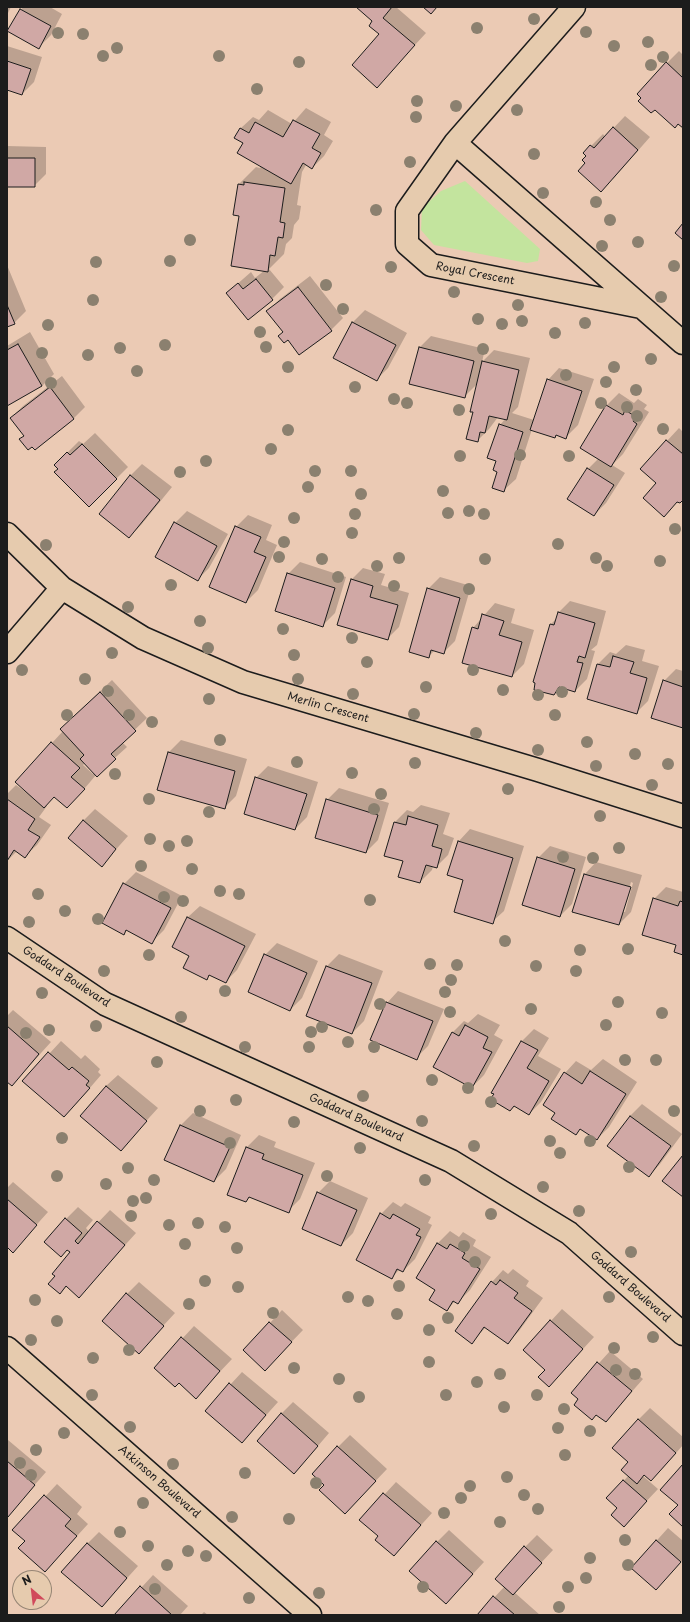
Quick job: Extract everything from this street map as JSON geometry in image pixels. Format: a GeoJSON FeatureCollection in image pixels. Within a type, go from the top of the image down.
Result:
{"type":"FeatureCollection","features":[{"type":"Feature","properties":{"kind":"street","name":"Royal Crescent"},"geometry":{"type":"LineString","coordinates":[[574,7],[455,143],[407,211],[408,244],[431,265],[641,307]]}},
{"type":"Feature","properties":{"kind":"street","name":"Royal Crescent"},"geometry":{"type":"LineString","coordinates":[[455,143],[683,343]]}},
{"type":"Feature","properties":{"kind":"street","name":"Merlin Crescent"},"geometry":{"type":"LineString","coordinates":[[7,534],[62,588],[143,638],[243,682],[538,770],[683,816]]}},
{"type":"Feature","properties":{"kind":"street"},"geometry":{"type":"LineString","coordinates":[[7,652],[62,588]]}},
{"type":"Feature","properties":{"kind":"street","name":"Goddard Boulevard"},"geometry":{"type":"LineString","coordinates":[[7,938],[105,1004],[451,1161],[569,1233],[683,1334]]}},
{"type":"Feature","properties":{"kind":"street","name":"Atkinson Boulevard"},"geometry":{"type":"LineString","coordinates":[[7,1348],[310,1615]]}},
{"type":"Feature","properties":{"kind":"green space"},"geometry":{"type":"Polygon","coordinates":[[[465,181],[540,249],[538,261],[527,263],[434,245],[421,230],[422,208],[441,191],[465,181]]]}},
{"type":"Feature","properties":{"kind":"building"},"geometry":{"type":"Polygon","coordinates":[[[356,7],[392,7],[383,18],[415,45],[377,88],[352,65],[379,34],[369,26],[372,21],[356,7]]]}},
{"type":"Feature","properties":{"kind":"building"},"geometry":{"type":"Polygon","coordinates":[[[423,7],[437,7],[431,14],[423,7]]]}},
{"type":"Feature","properties":{"kind":"building"},"geometry":{"type":"Polygon","coordinates":[[[20,9],[51,26],[39,49],[7,31],[20,9]]]}},
{"type":"Feature","properties":{"kind":"building"},"geometry":{"type":"Polygon","coordinates":[[[7,61],[31,69],[22,95],[7,90],[7,61]]]}},
{"type":"Feature","properties":{"kind":"building"},"geometry":{"type":"Polygon","coordinates":[[[666,62],[683,78],[683,128],[678,124],[675,128],[655,110],[651,113],[638,101],[641,98],[637,94],[666,62]]]}},
{"type":"Feature","properties":{"kind":"building"},"geometry":{"type":"Polygon","coordinates":[[[293,120],[320,134],[312,148],[321,153],[312,169],[303,163],[291,184],[237,153],[243,143],[234,138],[240,128],[249,133],[255,122],[283,137],[293,120]]]}},
{"type":"Feature","properties":{"kind":"building"},"geometry":{"type":"Polygon","coordinates":[[[613,127],[638,150],[601,192],[578,171],[585,163],[582,160],[586,156],[583,153],[590,145],[594,148],[613,127]]]}},
{"type":"Feature","properties":{"kind":"building"},"geometry":{"type":"Polygon","coordinates":[[[7,158],[35,158],[35,187],[7,187],[7,158]]]}},
{"type":"Feature","properties":{"kind":"building"},"geometry":{"type":"Polygon","coordinates":[[[244,182],[285,188],[280,222],[285,223],[283,238],[278,237],[275,256],[270,255],[268,272],[231,266],[239,216],[233,215],[238,184],[244,185],[244,182]]]}},
{"type":"Feature","properties":{"kind":"building"},"geometry":{"type":"Polygon","coordinates":[[[683,223],[683,240],[675,233],[683,223]]]}},
{"type":"Feature","properties":{"kind":"building"},"geometry":{"type":"Polygon","coordinates":[[[256,279],[273,300],[248,320],[226,293],[238,283],[243,289],[256,279]]]}},
{"type":"Feature","properties":{"kind":"building"},"geometry":{"type":"Polygon","coordinates":[[[298,287],[332,331],[299,355],[288,340],[284,343],[278,336],[283,332],[266,311],[298,287]]]}},
{"type":"Feature","properties":{"kind":"building"},"geometry":{"type":"Polygon","coordinates":[[[7,305],[15,324],[7,327],[7,305]]]}},
{"type":"Feature","properties":{"kind":"building"},"geometry":{"type":"Polygon","coordinates":[[[352,322],[396,345],[377,381],[333,358],[352,322]]]}},
{"type":"Feature","properties":{"kind":"building"},"geometry":{"type":"Polygon","coordinates":[[[18,344],[42,386],[7,406],[7,350],[18,344]]]}},
{"type":"Feature","properties":{"kind":"building"},"geometry":{"type":"Polygon","coordinates":[[[419,347],[474,361],[465,398],[409,384],[419,347]]]}},
{"type":"Feature","properties":{"kind":"building"},"geometry":{"type":"Polygon","coordinates":[[[482,361],[519,370],[507,420],[489,416],[485,433],[480,432],[478,442],[466,439],[473,412],[470,412],[482,361]]]}},
{"type":"Feature","properties":{"kind":"building"},"geometry":{"type":"Polygon","coordinates":[[[547,379],[582,391],[566,439],[556,435],[555,438],[530,430],[547,379]]]}},
{"type":"Feature","properties":{"kind":"building"},"geometry":{"type":"Polygon","coordinates":[[[50,387],[74,419],[35,450],[32,447],[28,450],[19,439],[24,436],[10,418],[50,387]]]}},
{"type":"Feature","properties":{"kind":"building"},"geometry":{"type":"Polygon","coordinates":[[[606,405],[623,415],[625,410],[636,417],[633,421],[637,424],[611,467],[580,448],[606,405]]]}},
{"type":"Feature","properties":{"kind":"building"},"geometry":{"type":"Polygon","coordinates":[[[499,424],[523,432],[504,492],[492,488],[497,472],[493,470],[496,461],[487,458],[499,424]]]}},
{"type":"Feature","properties":{"kind":"building"},"geometry":{"type":"Polygon","coordinates":[[[666,440],[683,454],[683,500],[680,503],[677,502],[664,517],[643,498],[656,483],[640,469],[666,440]]]}},
{"type":"Feature","properties":{"kind":"building"},"geometry":{"type":"Polygon","coordinates":[[[82,444],[117,479],[89,507],[54,472],[58,469],[54,465],[67,452],[70,455],[82,444]]]}},
{"type":"Feature","properties":{"kind":"building"},"geometry":{"type":"Polygon","coordinates":[[[587,468],[614,485],[594,516],[567,499],[587,468]]]}},
{"type":"Feature","properties":{"kind":"building"},"geometry":{"type":"Polygon","coordinates":[[[130,475],[160,500],[129,538],[99,514],[130,475]]]}},
{"type":"Feature","properties":{"kind":"building"},"geometry":{"type":"Polygon","coordinates":[[[174,522],[217,546],[198,581],[155,557],[174,522]]]}},
{"type":"Feature","properties":{"kind":"building"},"geometry":{"type":"Polygon","coordinates":[[[235,526],[261,537],[254,552],[266,557],[246,603],[209,587],[235,526]]]}},
{"type":"Feature","properties":{"kind":"building"},"geometry":{"type":"Polygon","coordinates":[[[287,573],[335,588],[323,627],[275,611],[287,573]]]}},
{"type":"Feature","properties":{"kind":"building"},"geometry":{"type":"Polygon","coordinates":[[[351,579],[373,586],[370,597],[398,605],[388,640],[337,625],[351,579]]]}},
{"type":"Feature","properties":{"kind":"building"},"geometry":{"type":"Polygon","coordinates":[[[427,588],[460,598],[444,654],[431,650],[429,658],[409,652],[427,588]]]}},
{"type":"Feature","properties":{"kind":"building"},"geometry":{"type":"Polygon","coordinates":[[[558,612],[595,623],[585,658],[579,656],[577,662],[583,663],[575,692],[559,687],[554,695],[534,690],[535,683],[533,682],[550,624],[554,625],[558,612]]]}},
{"type":"Feature","properties":{"kind":"building"},"geometry":{"type":"Polygon","coordinates":[[[482,614],[504,621],[499,635],[522,642],[512,677],[462,663],[472,627],[478,629],[482,614]]]}},
{"type":"Feature","properties":{"kind":"building"},"geometry":{"type":"Polygon","coordinates":[[[613,656],[634,662],[630,673],[647,678],[637,714],[587,699],[597,664],[610,667],[613,656]]]}},
{"type":"Feature","properties":{"kind":"building"},"geometry":{"type":"Polygon","coordinates":[[[663,680],[683,687],[683,728],[651,718],[663,680]]]}},
{"type":"Feature","properties":{"kind":"building"},"geometry":{"type":"Polygon","coordinates":[[[100,692],[136,731],[111,754],[116,759],[97,777],[80,759],[84,755],[60,729],[100,692]]]}},
{"type":"Feature","properties":{"kind":"building"},"geometry":{"type":"Polygon","coordinates":[[[51,742],[80,768],[71,777],[85,789],[67,808],[54,797],[44,808],[15,782],[51,742]]]}},
{"type":"Feature","properties":{"kind":"building"},"geometry":{"type":"Polygon","coordinates":[[[168,752],[235,771],[225,809],[157,790],[168,752]]]}},
{"type":"Feature","properties":{"kind":"building"},"geometry":{"type":"Polygon","coordinates":[[[255,777],[307,794],[295,830],[244,814],[255,777]]]}},
{"type":"Feature","properties":{"kind":"building"},"geometry":{"type":"Polygon","coordinates":[[[7,799],[35,819],[28,830],[40,837],[25,858],[14,850],[7,861],[7,799]]]}},
{"type":"Feature","properties":{"kind":"building"},"geometry":{"type":"Polygon","coordinates":[[[326,799],[378,815],[366,853],[315,838],[326,799]]]}},
{"type":"Feature","properties":{"kind":"building"},"geometry":{"type":"Polygon","coordinates":[[[408,816],[438,825],[432,846],[442,849],[437,868],[426,865],[420,883],[398,877],[403,861],[384,856],[394,822],[406,825],[408,816]]]}},
{"type":"Feature","properties":{"kind":"building"},"geometry":{"type":"Polygon","coordinates":[[[83,820],[116,849],[102,867],[68,838],[83,820]]]}},
{"type":"Feature","properties":{"kind":"building"},"geometry":{"type":"Polygon","coordinates":[[[458,841],[513,858],[493,924],[454,912],[463,880],[447,875],[458,841]]]}},
{"type":"Feature","properties":{"kind":"building"},"geometry":{"type":"Polygon","coordinates":[[[537,857],[575,869],[560,917],[522,905],[537,857]]]}},
{"type":"Feature","properties":{"kind":"building"},"geometry":{"type":"Polygon","coordinates":[[[584,874],[631,887],[619,925],[572,912],[584,874]]]}},
{"type":"Feature","properties":{"kind":"building"},"geometry":{"type":"Polygon","coordinates":[[[123,883],[171,908],[152,944],[126,930],[124,935],[102,923],[123,883]]]}},
{"type":"Feature","properties":{"kind":"building"},"geometry":{"type":"Polygon","coordinates":[[[653,898],[678,906],[680,901],[683,902],[683,955],[674,952],[676,945],[642,935],[653,898]]]}},
{"type":"Feature","properties":{"kind":"building"},"geometry":{"type":"Polygon","coordinates":[[[187,917],[245,946],[226,983],[209,975],[207,980],[183,968],[189,956],[172,947],[187,917]]]}},
{"type":"Feature","properties":{"kind":"building"},"geometry":{"type":"Polygon","coordinates":[[[264,954],[307,973],[290,1011],[248,992],[264,954]]]}},
{"type":"Feature","properties":{"kind":"building"},"geometry":{"type":"Polygon","coordinates":[[[326,966],[372,983],[352,1034],[306,1016],[326,966]]]}},
{"type":"Feature","properties":{"kind":"building"},"geometry":{"type":"Polygon","coordinates":[[[386,1002],[433,1021],[417,1060],[370,1040],[386,1002]]]}},
{"type":"Feature","properties":{"kind":"building"},"geometry":{"type":"Polygon","coordinates":[[[465,1025],[488,1037],[483,1048],[492,1052],[472,1088],[433,1067],[452,1032],[459,1036],[465,1025]]]}},
{"type":"Feature","properties":{"kind":"building"},"geometry":{"type":"Polygon","coordinates":[[[7,1026],[39,1054],[12,1086],[7,1082],[7,1026]]]}},
{"type":"Feature","properties":{"kind":"building"},"geometry":{"type":"Polygon","coordinates":[[[521,1041],[538,1050],[527,1068],[549,1081],[529,1115],[514,1106],[510,1111],[490,1099],[494,1094],[491,1093],[521,1041]]]}},
{"type":"Feature","properties":{"kind":"building"},"geometry":{"type":"Polygon","coordinates":[[[48,1052],[69,1070],[72,1067],[89,1081],[86,1085],[90,1088],[64,1117],[22,1081],[48,1052]]]}},
{"type":"Feature","properties":{"kind":"building"},"geometry":{"type":"Polygon","coordinates":[[[590,1071],[626,1094],[597,1140],[580,1129],[576,1135],[551,1119],[555,1113],[543,1105],[564,1072],[582,1084],[590,1071]]]}},
{"type":"Feature","properties":{"kind":"building"},"geometry":{"type":"Polygon","coordinates":[[[106,1086],[147,1121],[121,1151],[80,1116],[106,1086]]]}},
{"type":"Feature","properties":{"kind":"building"},"geometry":{"type":"Polygon","coordinates":[[[630,1116],[671,1146],[649,1177],[607,1146],[630,1116]]]}},
{"type":"Feature","properties":{"kind":"building"},"geometry":{"type":"Polygon","coordinates":[[[180,1125],[230,1147],[214,1182],[164,1160],[180,1125]]]}},
{"type":"Feature","properties":{"kind":"building"},"geometry":{"type":"Polygon","coordinates":[[[246,1147],[264,1154],[262,1159],[303,1175],[289,1213],[249,1197],[246,1202],[227,1195],[246,1147]]]}},
{"type":"Feature","properties":{"kind":"building"},"geometry":{"type":"Polygon","coordinates":[[[683,1155],[683,1197],[662,1181],[683,1155]]]}},
{"type":"Feature","properties":{"kind":"building"},"geometry":{"type":"Polygon","coordinates":[[[317,1192],[357,1210],[341,1246],[302,1229],[317,1192]]]}},
{"type":"Feature","properties":{"kind":"building"},"geometry":{"type":"Polygon","coordinates":[[[7,1199],[37,1225],[13,1253],[7,1247],[7,1199]]]}},
{"type":"Feature","properties":{"kind":"building"},"geometry":{"type":"Polygon","coordinates":[[[380,1213],[390,1219],[393,1214],[420,1229],[416,1235],[421,1237],[403,1272],[397,1269],[392,1279],[356,1260],[380,1213]]]}},
{"type":"Feature","properties":{"kind":"building"},"geometry":{"type":"Polygon","coordinates":[[[65,1218],[82,1233],[75,1241],[78,1244],[97,1221],[125,1245],[79,1298],[66,1286],[60,1294],[48,1284],[55,1276],[52,1274],[70,1252],[67,1250],[61,1257],[44,1242],[65,1218]]]}},
{"type":"Feature","properties":{"kind":"building"},"geometry":{"type":"Polygon","coordinates":[[[437,1243],[447,1249],[450,1244],[465,1253],[462,1258],[480,1269],[458,1304],[453,1301],[447,1311],[429,1300],[435,1290],[416,1278],[437,1243]]]}},
{"type":"Feature","properties":{"kind":"building"},"geometry":{"type":"Polygon","coordinates":[[[500,1280],[518,1293],[514,1298],[532,1311],[508,1344],[484,1327],[472,1344],[455,1331],[491,1281],[496,1285],[500,1280]]]}},
{"type":"Feature","properties":{"kind":"building"},"geometry":{"type":"Polygon","coordinates":[[[126,1293],[164,1326],[139,1354],[102,1321],[126,1293]]]}},
{"type":"Feature","properties":{"kind":"building"},"geometry":{"type":"Polygon","coordinates":[[[550,1320],[583,1349],[549,1387],[538,1377],[545,1370],[523,1350],[550,1320]]]}},
{"type":"Feature","properties":{"kind":"building"},"geometry":{"type":"Polygon","coordinates":[[[269,1322],[292,1342],[265,1371],[243,1350],[269,1322]]]}},
{"type":"Feature","properties":{"kind":"building"},"geometry":{"type":"Polygon","coordinates":[[[181,1337],[220,1371],[196,1399],[179,1383],[175,1387],[154,1368],[181,1337]]]}},
{"type":"Feature","properties":{"kind":"building"},"geometry":{"type":"Polygon","coordinates":[[[597,1362],[632,1391],[606,1422],[596,1415],[592,1420],[574,1405],[578,1399],[571,1393],[597,1362]]]}},
{"type":"Feature","properties":{"kind":"building"},"geometry":{"type":"Polygon","coordinates":[[[229,1383],[266,1415],[242,1443],[205,1411],[229,1383]]]}},
{"type":"Feature","properties":{"kind":"building"},"geometry":{"type":"Polygon","coordinates":[[[281,1413],[318,1446],[294,1474],[257,1441],[281,1413]]]}},
{"type":"Feature","properties":{"kind":"building"},"geometry":{"type":"Polygon","coordinates":[[[638,1419],[676,1453],[651,1481],[644,1475],[637,1484],[621,1470],[628,1462],[612,1448],[638,1419]]]}},
{"type":"Feature","properties":{"kind":"building"},"geometry":{"type":"Polygon","coordinates":[[[337,1446],[376,1481],[345,1514],[319,1490],[324,1485],[312,1474],[337,1446]]]}},
{"type":"Feature","properties":{"kind":"building"},"geometry":{"type":"Polygon","coordinates":[[[7,1461],[35,1485],[8,1517],[7,1516],[7,1461]]]}},
{"type":"Feature","properties":{"kind":"building"},"geometry":{"type":"Polygon","coordinates":[[[683,1464],[683,1527],[669,1514],[678,1505],[660,1490],[683,1464]]]}},
{"type":"Feature","properties":{"kind":"building"},"geometry":{"type":"Polygon","coordinates":[[[623,1480],[647,1501],[624,1527],[611,1515],[617,1508],[606,1498],[623,1480]]]}},
{"type":"Feature","properties":{"kind":"building"},"geometry":{"type":"Polygon","coordinates":[[[383,1493],[421,1525],[394,1556],[375,1540],[378,1536],[359,1520],[383,1493]]]}},
{"type":"Feature","properties":{"kind":"building"},"geometry":{"type":"Polygon","coordinates":[[[44,1495],[71,1519],[65,1526],[77,1536],[47,1570],[43,1570],[18,1548],[25,1541],[12,1530],[44,1495]]]}},
{"type":"Feature","properties":{"kind":"building"},"geometry":{"type":"Polygon","coordinates":[[[656,1540],[681,1562],[656,1590],[631,1568],[656,1540]]]}},
{"type":"Feature","properties":{"kind":"building"},"geometry":{"type":"Polygon","coordinates":[[[436,1541],[473,1574],[446,1604],[409,1571],[436,1541]]]}},
{"type":"Feature","properties":{"kind":"building"},"geometry":{"type":"Polygon","coordinates":[[[87,1543],[127,1578],[102,1607],[61,1572],[87,1543]]]}},
{"type":"Feature","properties":{"kind":"building"},"geometry":{"type":"Polygon","coordinates":[[[524,1546],[542,1563],[513,1595],[495,1579],[524,1546]]]}},
{"type":"Feature","properties":{"kind":"building"},"geometry":{"type":"Polygon","coordinates":[[[140,1586],[172,1615],[114,1615],[140,1586]]]}},
{"type":"Feature","properties":{"kind":"building"},"geometry":{"type":"Polygon","coordinates":[[[493,1596],[515,1615],[477,1615],[493,1596]]]}}]}
